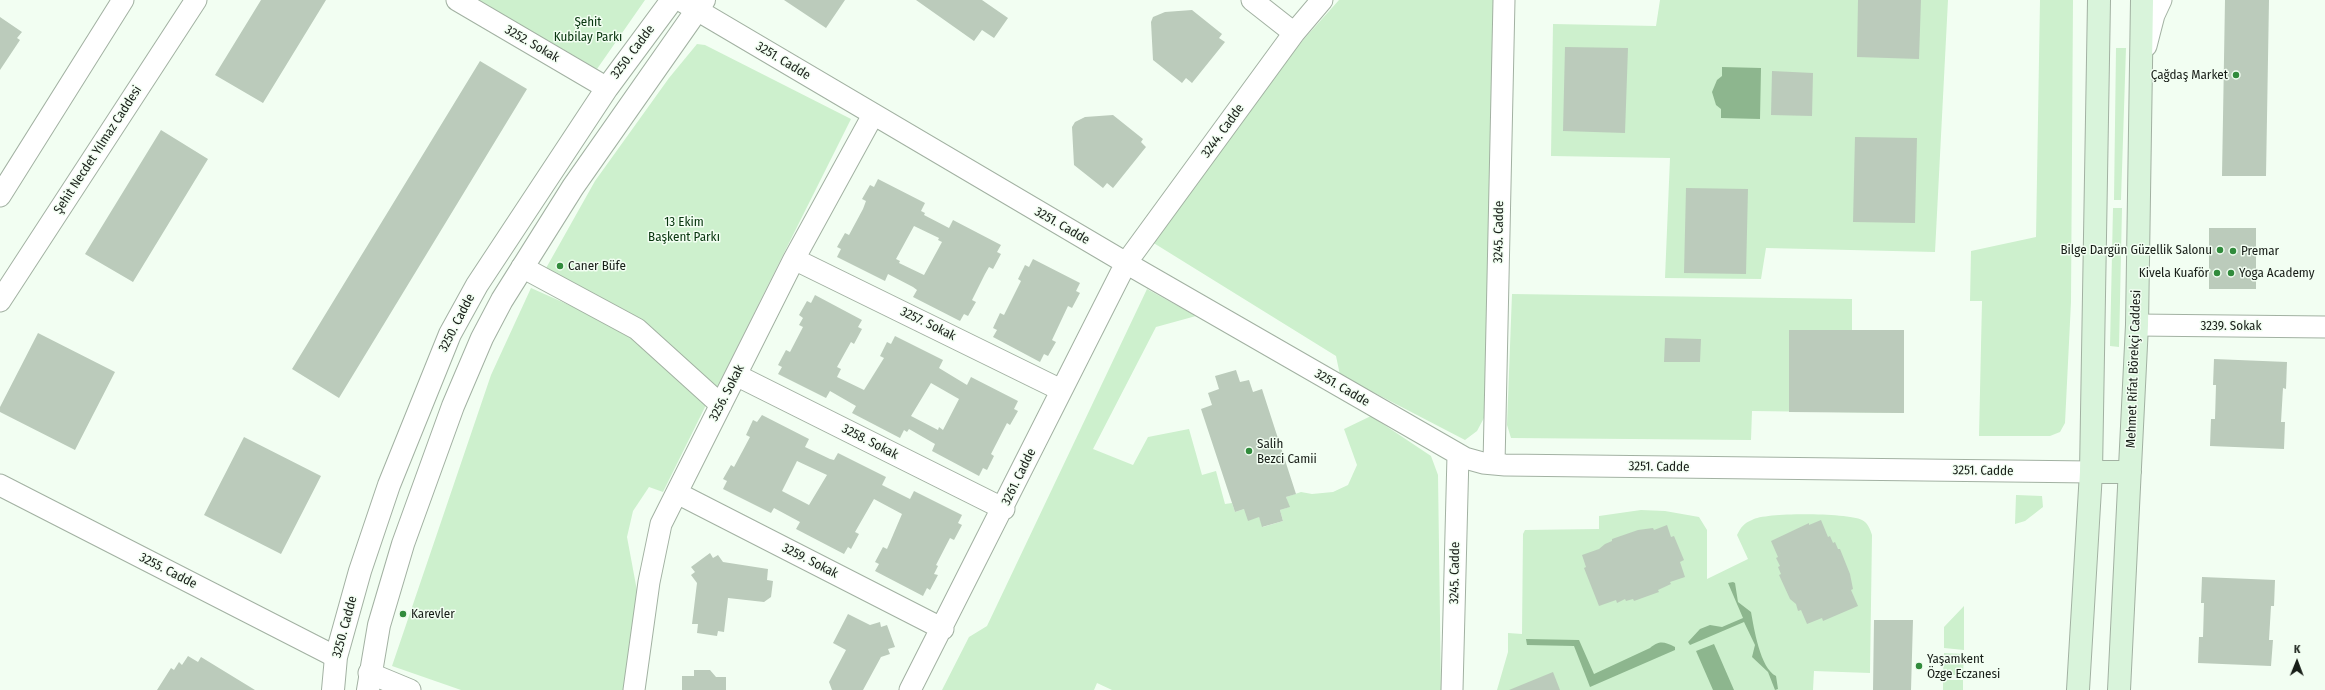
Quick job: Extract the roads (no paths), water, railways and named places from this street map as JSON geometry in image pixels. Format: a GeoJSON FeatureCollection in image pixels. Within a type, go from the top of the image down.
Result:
{"type":"FeatureCollection","features":[{"type":"Feature","properties":{"kind":"main road"},"geometry":{"type":"LineString","coordinates":[[2078,690],[2091,472],[2099,0]]}},
{"type":"Feature","properties":{"kind":"main road","name":"Mehmet Rifat Börekçi Caddesi"},"geometry":{"type":"LineString","coordinates":[[2119,690],[2137,325],[2142,0]]}},
{"type":"Feature","properties":{"kind":"main road"},"geometry":{"type":"LineString","coordinates":[[2091,472],[2130,472]]}},
{"type":"Feature","properties":{"kind":"street"},"geometry":{"type":"LineString","coordinates":[[0,196],[123,0]]}},
{"type":"Feature","properties":{"kind":"street","name":"Şehit Necdet Yılmaz Caddesi"},"geometry":{"type":"LineString","coordinates":[[0,301],[196,0]]}},
{"type":"Feature","properties":{"kind":"street","name":"3252. Sokak"},"geometry":{"type":"LineString","coordinates":[[457,0],[607,88]]}},
{"type":"Feature","properties":{"kind":"street","name":"3250. Cadde"},"geometry":{"type":"LineString","coordinates":[[333,690],[336,657],[360,572],[389,485],[450,334],[477,285],[607,88],[672,0]]}},
{"type":"Feature","properties":{"kind":"street"},"geometry":{"type":"LineString","coordinates":[[1252,0],[1294,33]]}},
{"type":"Feature","properties":{"kind":"street","name":"3244. Cadde"},"geometry":{"type":"LineString","coordinates":[[1126,263],[1294,33],[1322,0]]}},
{"type":"Feature","properties":{"kind":"street","name":"3245. Cadde"},"geometry":{"type":"LineString","coordinates":[[1494,464],[1504,0]]}},
{"type":"Feature","properties":{"kind":"street"},"geometry":{"type":"LineString","coordinates":[[2142,70],[2147,38],[2161,0]]}},
{"type":"Feature","properties":{"kind":"street","name":"3250. Cadde"},"geometry":{"type":"LineString","coordinates":[[368,682],[379,624],[391,582],[436,448],[482,338],[502,300],[522,267],[694,3]]}},
{"type":"Feature","properties":{"kind":"street","name":"3251. Cadde"},"geometry":{"type":"LineString","coordinates":[[694,3],[873,115],[1458,455],[1494,464],[2091,472]]}},
{"type":"Feature","properties":{"kind":"street","name":"3256. Sokak"},"geometry":{"type":"LineString","coordinates":[[634,690],[649,582],[661,524],[794,259],[873,115]]}},
{"type":"Feature","properties":{"kind":"street","name":"3257. Sokak"},"geometry":{"type":"LineString","coordinates":[[794,259],[1061,390]]}},
{"type":"Feature","properties":{"kind":"street","name":"3261. Cadde"},"geometry":{"type":"LineString","coordinates":[[910,690],[1004,509],[1061,390],[1126,263]]}},
{"type":"Feature","properties":{"kind":"street"},"geometry":{"type":"LineString","coordinates":[[522,267],[637,329],[721,405]]}},
{"type":"Feature","properties":{"kind":"street","name":"3239. Sokak"},"geometry":{"type":"LineString","coordinates":[[2137,325],[2325,327]]}},
{"type":"Feature","properties":{"kind":"street","name":"3258. Sokak"},"geometry":{"type":"LineString","coordinates":[[736,375],[1004,509]]}},
{"type":"Feature","properties":{"kind":"street","name":"3245. Cadde"},"geometry":{"type":"LineString","coordinates":[[1452,690],[1458,455]]}},
{"type":"Feature","properties":{"kind":"street","name":"3255. Cadde"},"geometry":{"type":"LineString","coordinates":[[0,485],[336,657]]}},
{"type":"Feature","properties":{"kind":"street","name":"3259. Sokak"},"geometry":{"type":"LineString","coordinates":[[677,493],[943,629]]}},
{"type":"Feature","properties":{"kind":"street"},"geometry":{"type":"LineString","coordinates":[[336,657],[368,682],[410,690]]}},
{"type":"Feature","properties":{"kind":"place","name":"Çağdaş Market"},"geometry":{"type":"Point","coordinates":[2236,75]}},
{"type":"Feature","properties":{"kind":"place","name":"Bilge Dargün Güzellik Salonu"},"geometry":{"type":"Point","coordinates":[2220,250]}},
{"type":"Feature","properties":{"kind":"place","name":"Premar"},"geometry":{"type":"Point","coordinates":[2233,251]}},
{"type":"Feature","properties":{"kind":"place","name":"Caner Büfe"},"geometry":{"type":"Point","coordinates":[560,266]}},
{"type":"Feature","properties":{"kind":"place","name":"Kivela Kuaför"},"geometry":{"type":"Point","coordinates":[2217,273]}},
{"type":"Feature","properties":{"kind":"place","name":"Yoga Academy"},"geometry":{"type":"Point","coordinates":[2231,273]}},
{"type":"Feature","properties":{"kind":"place","name":"Salih Bezci Camii"},"geometry":{"type":"Point","coordinates":[1249,451]}},
{"type":"Feature","properties":{"kind":"place","name":"Karevler"},"geometry":{"type":"Point","coordinates":[403,614]}},
{"type":"Feature","properties":{"kind":"place","name":"Yaşamkent Özge Eczanesi"},"geometry":{"type":"Point","coordinates":[1919,666]}},
{"type":"Feature","properties":{"kind":"park label","name":"Şehit Kubilay Parkı"},"geometry":{"type":"Point","coordinates":[588,30]}},
{"type":"Feature","properties":{"kind":"park label","name":"13 Ekim Başkent Parkı"},"geometry":{"type":"Point","coordinates":[684,230]}}]}
